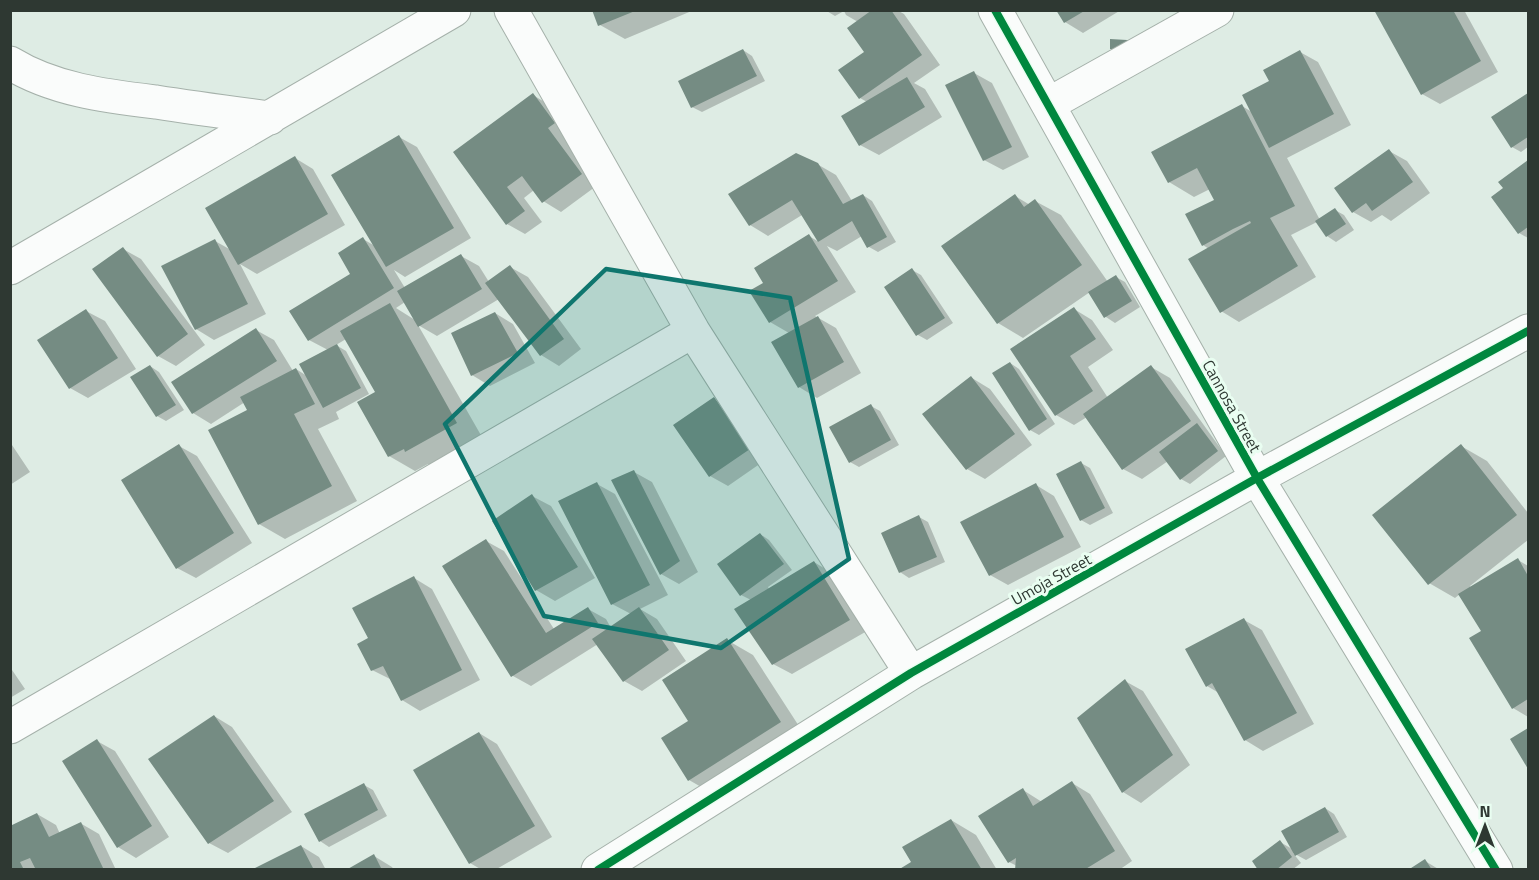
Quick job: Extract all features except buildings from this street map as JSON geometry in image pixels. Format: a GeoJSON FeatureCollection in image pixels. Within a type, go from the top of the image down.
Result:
{"type":"FeatureCollection","features":[{"type":"Feature","properties":{"kind":"street"},"geometry":{"type":"LineString","coordinates":[[10,268],[454,10]]}},
{"type":"Feature","properties":{"kind":"street"},"geometry":{"type":"LineString","coordinates":[[511,10],[693,331],[910,673]]}},
{"type":"Feature","properties":{"kind":"street","name":"Cannosa Street"},"geometry":{"type":"LineString","coordinates":[[995,10],[1257,478],[1496,870]]}},
{"type":"Feature","properties":{"kind":"street"},"geometry":{"type":"LineString","coordinates":[[1049,104],[1217,10]]}},
{"type":"Feature","properties":{"kind":"street"},"geometry":{"type":"LineString","coordinates":[[10,63],[57,84],[100,95],[270,118]]}},
{"type":"Feature","properties":{"kind":"street"},"geometry":{"type":"LineString","coordinates":[[10,727],[693,331]]}},
{"type":"Feature","properties":{"kind":"street","name":"Umoja Street"},"geometry":{"type":"LineString","coordinates":[[598,870],[910,673],[1257,478],[1528,331]]}},
{"type":"Feature","properties":{"kind":"highlighted area"},"geometry":{"type":"Polygon","coordinates":[[[606,269],[790,298],[849,559],[721,648],[544,616],[445,424],[606,269]]]}},
{"type":"Feature","properties":{"kind":"cycle path"},"geometry":{"type":"LineString","coordinates":[[995,10],[1257,478],[1496,870]]}},
{"type":"Feature","properties":{"kind":"cycle path"},"geometry":{"type":"LineString","coordinates":[[598,870],[911,673],[1257,478],[1528,331]]}}]}
